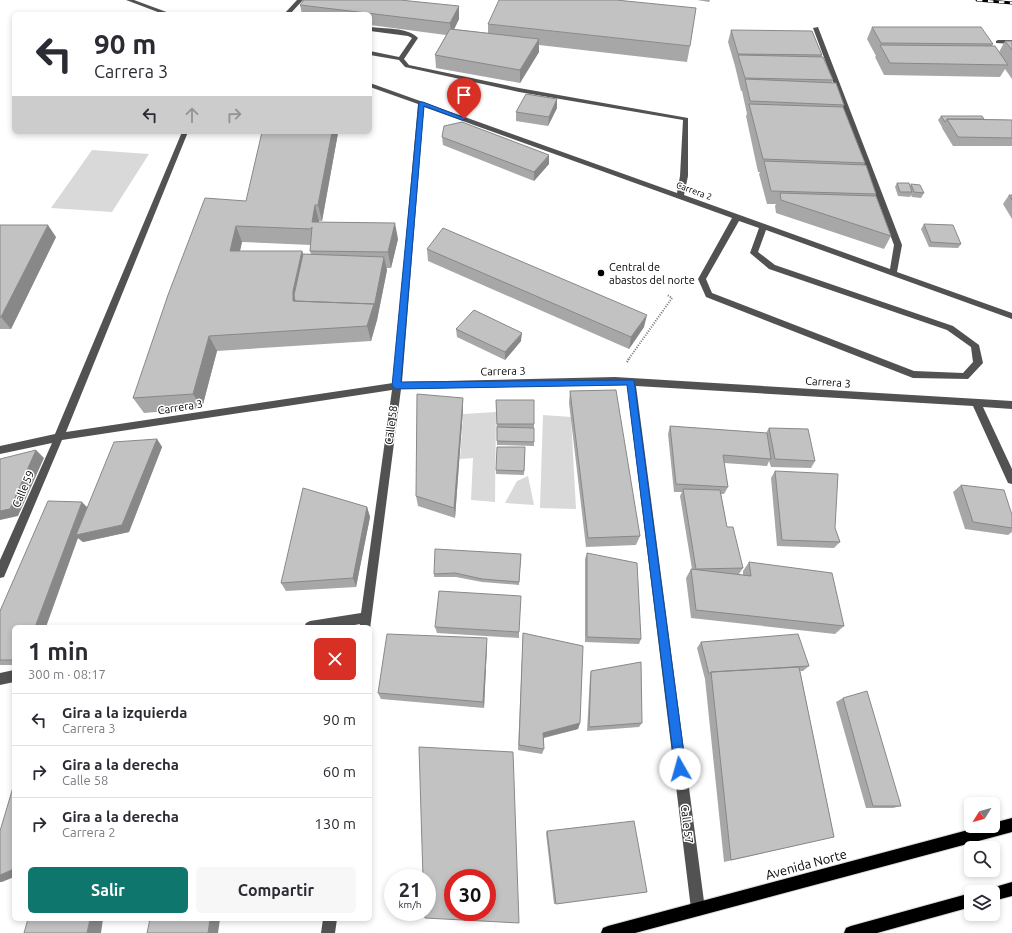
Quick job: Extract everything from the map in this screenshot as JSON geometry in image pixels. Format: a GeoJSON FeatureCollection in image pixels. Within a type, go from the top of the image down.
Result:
{"type":"FeatureCollection","features":[{"type":"Feature","properties":{"kind":"main road","name":"Avenida Norte"},"geometry":{"type":"LineString","coordinates":[[608,933],[1012,825]]}},
{"type":"Feature","properties":{"kind":"main road"},"geometry":{"type":"LineString","coordinates":[[1000,892],[1012,889]]}},
{"type":"Feature","properties":{"kind":"main road"},"geometry":{"type":"LineString","coordinates":[[851,933],[964,902]]}},
{"type":"Feature","properties":{"kind":"street"},"geometry":{"type":"LineString","coordinates":[[129,0],[163,12]]}},
{"type":"Feature","properties":{"kind":"street"},"geometry":{"type":"LineString","coordinates":[[288,12],[300,0]]}},
{"type":"Feature","properties":{"kind":"street"},"geometry":{"type":"LineString","coordinates":[[816,28],[898,245],[893,273]]}},
{"type":"Feature","properties":{"kind":"street"},"geometry":{"type":"LineString","coordinates":[[372,29],[410,34],[415,38],[400,59]]}},
{"type":"Feature","properties":{"kind":"street"},"geometry":{"type":"LineString","coordinates":[[998,42],[1012,42]]}},
{"type":"Feature","properties":{"kind":"street"},"geometry":{"type":"LineString","coordinates":[[372,53],[400,59],[407,66],[519,90],[686,119],[684,176],[680,196]]}},
{"type":"Feature","properties":{"kind":"street","name":"Carrera 2"},"geometry":{"type":"LineString","coordinates":[[372,86],[1012,316]]}},
{"type":"Feature","properties":{"kind":"street","name":"Calle 58"},"geometry":{"type":"LineString","coordinates":[[366,622],[396,386],[421,103]]}},
{"type":"Feature","properties":{"kind":"street","name":"Calle 59"},"geometry":{"type":"LineString","coordinates":[[0,573],[59,437],[184,134]]}},
{"type":"Feature","properties":{"kind":"street"},"geometry":{"type":"LineString","coordinates":[[737,217],[702,279],[709,295],[912,374],[965,377],[978,363],[975,345],[950,328],[772,267],[754,253],[764,226]]}},
{"type":"Feature","properties":{"kind":"street","name":"Carrera 3"},"geometry":{"type":"LineString","coordinates":[[0,450],[59,437],[396,386],[615,381],[1012,405]]}},
{"type":"Feature","properties":{"kind":"street","name":"Calle 57"},"geometry":{"type":"LineString","coordinates":[[631,382],[698,909]]}},
{"type":"Feature","properties":{"kind":"street"},"geometry":{"type":"LineString","coordinates":[[976,403],[1012,480]]}},
{"type":"Feature","properties":{"kind":"street"},"geometry":{"type":"LineString","coordinates":[[332,625],[366,622]]}},
{"type":"Feature","properties":{"kind":"street"},"geometry":{"type":"LineString","coordinates":[[0,678],[12,676]]}},
{"type":"Feature","properties":{"kind":"street"},"geometry":{"type":"LineString","coordinates":[[328,933],[330,921]]}},
{"type":"Feature","properties":{"kind":"path"},"geometry":{"type":"LineString","coordinates":[[615,381],[620,370],[632,356],[645,335],[672,298],[667,295]]}},
{"type":"Feature","properties":{"kind":"shaded area"},"geometry":{"type":"Polygon","coordinates":[[[92,150],[149,154],[112,212],[51,208],[92,150]]]}},
{"type":"Feature","properties":{"kind":"shaded area"},"geometry":{"type":"Polygon","coordinates":[[[496,412],[495,502],[471,500],[473,458],[460,459],[463,414],[496,412]]]}},
{"type":"Feature","properties":{"kind":"shaded area"},"geometry":{"type":"Polygon","coordinates":[[[543,415],[571,417],[576,509],[540,508],[543,415]]]}},
{"type":"Feature","properties":{"kind":"shaded area"},"geometry":{"type":"Polygon","coordinates":[[[528,476],[534,505],[505,503],[517,481],[528,476]]]}},
{"type":"Feature","properties":{"kind":"building"},"geometry":{"type":"Polygon","coordinates":[[[304,0],[400,0],[459,6],[450,23],[372,14],[372,12],[358,12],[300,5],[304,0]]]}},
{"type":"Feature","properties":{"kind":"building"},"geometry":{"type":"Polygon","coordinates":[[[499,0],[616,0],[696,8],[690,46],[488,24],[499,0]]]}},
{"type":"Feature","properties":{"kind":"building"},"geometry":{"type":"Polygon","coordinates":[[[872,27],[981,27],[993,44],[881,43],[872,27]]]}},
{"type":"Feature","properties":{"kind":"building"},"geometry":{"type":"Polygon","coordinates":[[[450,29],[539,39],[520,70],[435,55],[450,29]]]}},
{"type":"Feature","properties":{"kind":"building"},"geometry":{"type":"Polygon","coordinates":[[[731,30],[812,31],[822,55],[738,54],[731,30]]]}},
{"type":"Feature","properties":{"kind":"building"},"geometry":{"type":"Polygon","coordinates":[[[1005,41],[1012,41],[1012,50],[1005,41]]]}},
{"type":"Feature","properties":{"kind":"building"},"geometry":{"type":"Polygon","coordinates":[[[880,45],[995,46],[1008,65],[890,63],[880,45]]]}},
{"type":"Feature","properties":{"kind":"building"},"geometry":{"type":"Polygon","coordinates":[[[738,55],[823,57],[833,80],[745,78],[738,55]]]}},
{"type":"Feature","properties":{"kind":"building"},"geometry":{"type":"Polygon","coordinates":[[[745,79],[836,83],[844,105],[750,101],[745,79]]]}},
{"type":"Feature","properties":{"kind":"building"},"geometry":{"type":"Polygon","coordinates":[[[526,94],[557,99],[549,117],[516,112],[526,94]]]}},
{"type":"Feature","properties":{"kind":"building"},"geometry":{"type":"Polygon","coordinates":[[[749,104],[843,107],[865,163],[763,159],[749,104]]]}},
{"type":"Feature","properties":{"kind":"building"},"geometry":{"type":"Polygon","coordinates":[[[941,116],[982,116],[984,119],[947,119],[945,122],[941,116]]]}},
{"type":"Feature","properties":{"kind":"building"},"geometry":{"type":"Polygon","coordinates":[[[947,119],[1012,120],[1012,138],[958,137],[947,119]]]}},
{"type":"Feature","properties":{"kind":"building"},"geometry":{"type":"Polygon","coordinates":[[[462,122],[549,155],[534,172],[442,137],[444,126],[462,122]]]}},
{"type":"Feature","properties":{"kind":"building"},"geometry":{"type":"Polygon","coordinates":[[[262,134],[332,134],[318,205],[315,205],[312,222],[395,223],[388,252],[310,251],[312,227],[311,229],[236,226],[230,251],[302,251],[293,291],[293,301],[374,304],[367,326],[209,336],[193,394],[133,398],[168,295],[205,198],[246,201],[262,134]]]}},
{"type":"Feature","properties":{"kind":"building"},"geometry":{"type":"Polygon","coordinates":[[[764,161],[866,165],[876,194],[771,191],[764,161]]]}},
{"type":"Feature","properties":{"kind":"building"},"geometry":{"type":"Polygon","coordinates":[[[897,183],[909,183],[912,192],[900,192],[897,183]]]}},
{"type":"Feature","properties":{"kind":"building"},"geometry":{"type":"Polygon","coordinates":[[[911,184],[920,185],[924,193],[914,192],[911,184]]]}},
{"type":"Feature","properties":{"kind":"building"},"geometry":{"type":"Polygon","coordinates":[[[780,193],[876,196],[891,236],[781,200],[780,193]]]}},
{"type":"Feature","properties":{"kind":"building"},"geometry":{"type":"Polygon","coordinates":[[[924,224],[953,225],[961,244],[931,242],[924,224]]]}},
{"type":"Feature","properties":{"kind":"building"},"geometry":{"type":"Polygon","coordinates":[[[0,225],[48,225],[1,317],[0,317],[0,225]]]}},
{"type":"Feature","properties":{"kind":"building"},"geometry":{"type":"Polygon","coordinates":[[[443,228],[647,315],[631,337],[427,249],[443,228]]]}},
{"type":"Feature","properties":{"kind":"building"},"geometry":{"type":"Polygon","coordinates":[[[303,254],[384,257],[374,307],[374,304],[295,301],[294,295],[303,254]]]}},
{"type":"Feature","properties":{"kind":"building"},"geometry":{"type":"Polygon","coordinates":[[[474,310],[522,333],[505,352],[456,329],[474,310]]]}},
{"type":"Feature","properties":{"kind":"building"},"geometry":{"type":"Polygon","coordinates":[[[616,390],[640,536],[588,538],[570,391],[616,390]]]}},
{"type":"Feature","properties":{"kind":"building"},"geometry":{"type":"Polygon","coordinates":[[[417,394],[463,398],[454,508],[416,496],[417,394]]]}},
{"type":"Feature","properties":{"kind":"building"},"geometry":{"type":"Polygon","coordinates":[[[496,400],[534,400],[534,424],[497,424],[496,400]]]}},
{"type":"Feature","properties":{"kind":"building"},"geometry":{"type":"Polygon","coordinates":[[[670,426],[767,433],[771,459],[723,455],[728,487],[676,484],[670,426]]]}},
{"type":"Feature","properties":{"kind":"building"},"geometry":{"type":"Polygon","coordinates":[[[497,427],[534,428],[534,442],[497,441],[497,427]]]}},
{"type":"Feature","properties":{"kind":"building"},"geometry":{"type":"Polygon","coordinates":[[[769,428],[808,429],[815,461],[775,459],[769,428]]]}},
{"type":"Feature","properties":{"kind":"building"},"geometry":{"type":"Polygon","coordinates":[[[157,439],[122,525],[76,535],[114,442],[157,439]]]}},
{"type":"Feature","properties":{"kind":"building"},"geometry":{"type":"Polygon","coordinates":[[[497,447],[525,447],[524,471],[496,470],[497,447]]]}},
{"type":"Feature","properties":{"kind":"building"},"geometry":{"type":"Polygon","coordinates":[[[36,450],[10,509],[0,511],[0,459],[36,450]]]}},
{"type":"Feature","properties":{"kind":"building"},"geometry":{"type":"Polygon","coordinates":[[[775,471],[838,474],[835,528],[840,542],[782,540],[775,471]]]}},
{"type":"Feature","properties":{"kind":"building"},"geometry":{"type":"Polygon","coordinates":[[[961,485],[1004,490],[1012,515],[1012,528],[973,522],[961,485]]]}},
{"type":"Feature","properties":{"kind":"building"},"geometry":{"type":"Polygon","coordinates":[[[303,488],[367,507],[353,578],[281,583],[303,488]]]}},
{"type":"Feature","properties":{"kind":"building"},"geometry":{"type":"Polygon","coordinates":[[[683,489],[720,490],[727,527],[733,527],[743,568],[696,569],[683,489]]]}},
{"type":"Feature","properties":{"kind":"building"},"geometry":{"type":"Polygon","coordinates":[[[48,501],[82,502],[36,625],[12,625],[12,660],[0,660],[0,611],[48,501]]]}},
{"type":"Feature","properties":{"kind":"building"},"geometry":{"type":"Polygon","coordinates":[[[435,549],[521,554],[519,582],[482,579],[455,573],[434,574],[435,549]]]}},
{"type":"Feature","properties":{"kind":"building"},"geometry":{"type":"Polygon","coordinates":[[[587,553],[637,563],[641,639],[587,637],[587,553]]]}},
{"type":"Feature","properties":{"kind":"building"},"geometry":{"type":"Polygon","coordinates":[[[749,562],[832,573],[844,626],[696,610],[691,569],[751,576],[749,562]]]}},
{"type":"Feature","properties":{"kind":"building"},"geometry":{"type":"Polygon","coordinates":[[[439,591],[521,596],[519,632],[435,627],[439,591]]]}},
{"type":"Feature","properties":{"kind":"building"},"geometry":{"type":"Polygon","coordinates":[[[523,633],[583,646],[580,723],[543,733],[544,749],[519,745],[523,633]]]}},
{"type":"Feature","properties":{"kind":"building"},"geometry":{"type":"Polygon","coordinates":[[[387,634],[487,638],[483,702],[378,693],[387,634]]]}},
{"type":"Feature","properties":{"kind":"building"},"geometry":{"type":"Polygon","coordinates":[[[798,634],[809,666],[711,672],[709,674],[701,642],[798,634]]]}},
{"type":"Feature","properties":{"kind":"building"},"geometry":{"type":"Polygon","coordinates":[[[641,662],[642,723],[589,727],[591,671],[641,662]]]}},
{"type":"Feature","properties":{"kind":"building"},"geometry":{"type":"Polygon","coordinates":[[[799,667],[834,837],[731,860],[711,672],[799,667]]]}},
{"type":"Feature","properties":{"kind":"building"},"geometry":{"type":"Polygon","coordinates":[[[867,691],[901,806],[873,806],[843,698],[867,691]]]}},
{"type":"Feature","properties":{"kind":"building"},"geometry":{"type":"Polygon","coordinates":[[[419,747],[513,752],[519,923],[481,921],[496,921],[496,869],[444,869],[444,919],[436,919],[436,869],[423,869],[419,747]]]}},
{"type":"Feature","properties":{"kind":"building"},"geometry":{"type":"Polygon","coordinates":[[[12,791],[12,870],[0,875],[0,831],[12,791]]]}},
{"type":"Feature","properties":{"kind":"building"},"geometry":{"type":"Polygon","coordinates":[[[634,821],[647,892],[556,904],[547,831],[634,821]]]}},
{"type":"Feature","properties":{"kind":"building"},"geometry":{"type":"Polygon","coordinates":[[[27,921],[90,921],[87,933],[24,933],[27,921]]]}},
{"type":"Feature","properties":{"kind":"building"},"geometry":{"type":"Polygon","coordinates":[[[150,921],[210,921],[208,933],[147,933],[150,921]]]}},
{"type":"Feature","properties":{"kind":"railway"},"geometry":{"type":"LineString","coordinates":[[977,0],[1012,3]]}},
{"type":"Feature","properties":{"kind":"place","name":"Central de abastos del norte"},"geometry":{"type":"Point","coordinates":[601,273]}},
{"type":"Feature","properties":{"kind":"route"},"geometry":{"type":"LineString","coordinates":[[464,119],[421,103],[396,386],[615,381],[631,382],[680,769]]}}]}
